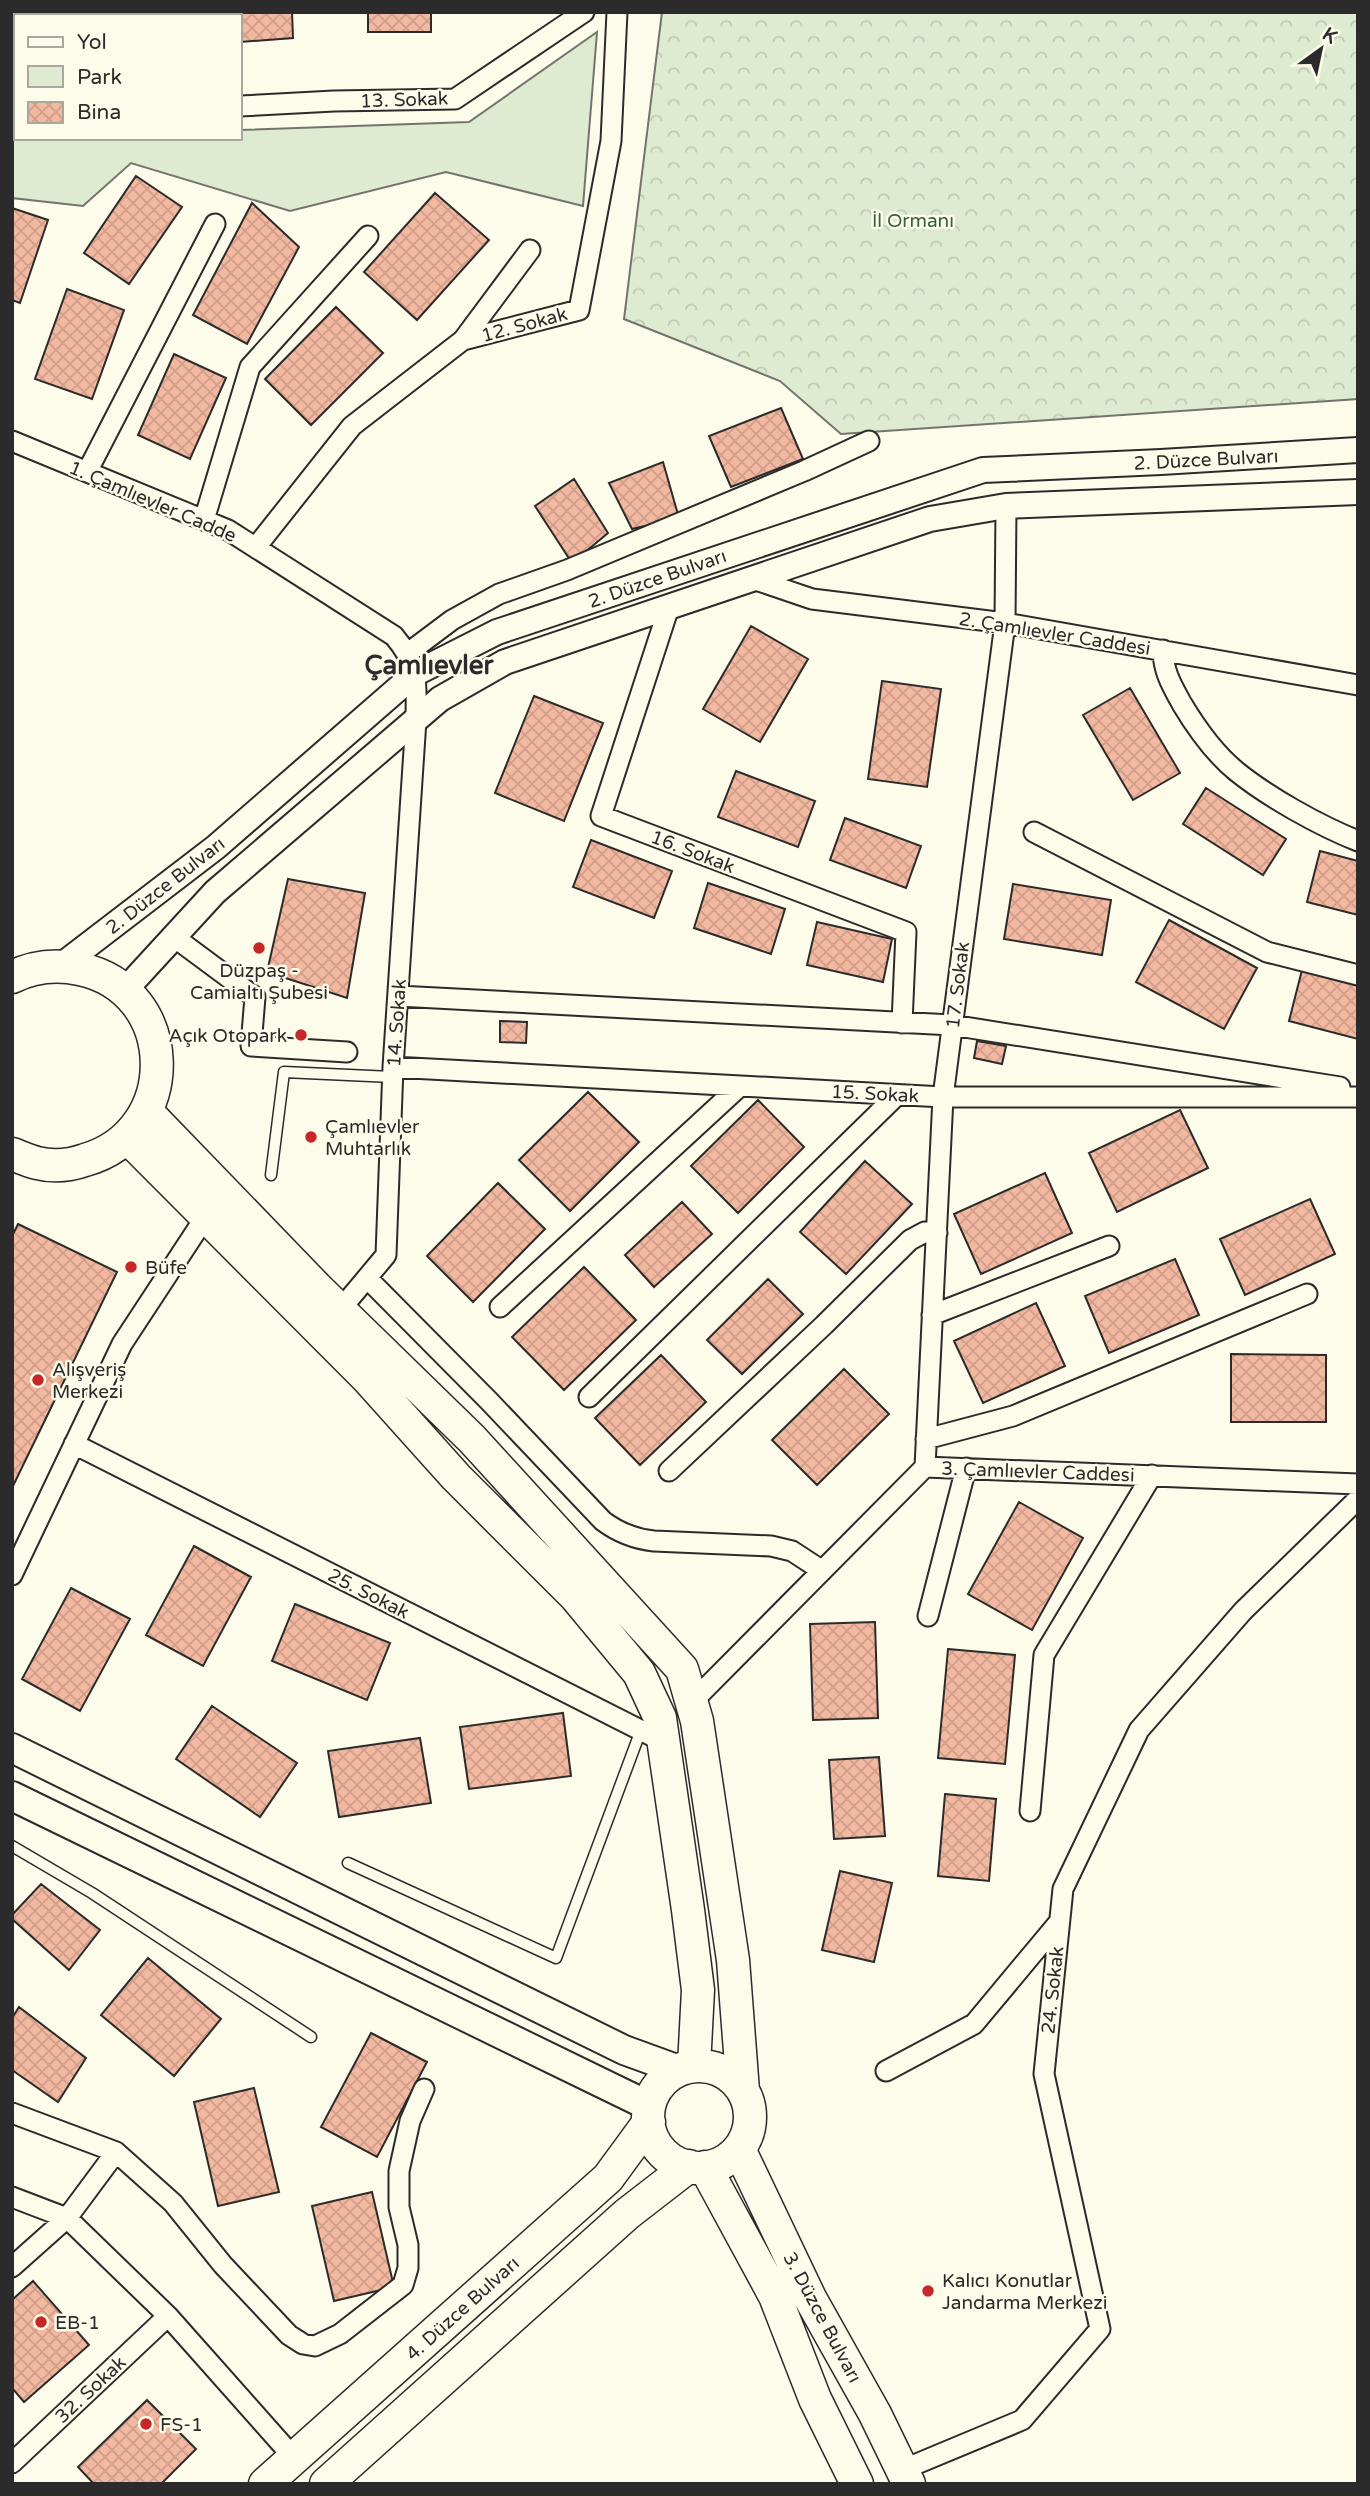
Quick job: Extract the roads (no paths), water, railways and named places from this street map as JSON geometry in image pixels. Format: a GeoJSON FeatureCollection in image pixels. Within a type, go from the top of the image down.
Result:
{"type":"FeatureCollection","features":[{"type":"Feature","properties":{"kind":"main road"},"geometry":{"type":"LineString","coordinates":[[12,977],[28,969],[62,965],[96,972],[125,990],[146,1016],[157,1048],[157,1080],[147,1112],[128,1138],[102,1156],[71,1165],[39,1164],[12,1154]]}},
{"type":"Feature","properties":{"kind":"main road"},"geometry":{"type":"LineString","coordinates":[[147,1112],[340,1310],[472,1439],[682,1669],[696,1721],[733,1960],[743,2091]]}},
{"type":"Feature","properties":{"kind":"main road"},"geometry":{"type":"LineString","coordinates":[[128,1138],[369,1380],[456,1476],[576,1597],[639,1673],[660,1718],[652,1736],[688,1910],[698,1990],[686,2068]]}},
{"type":"Feature","properties":{"kind":"main road"},"geometry":{"type":"LineString","coordinates":[[12,1748],[624,2050],[686,2068]]}},
{"type":"Feature","properties":{"kind":"main road"},"geometry":{"type":"LineString","coordinates":[[12,1796],[649,2114]]}},
{"type":"Feature","properties":{"kind":"main road"},"geometry":{"type":"LineString","coordinates":[[708,2066],[723,2071],[743,2091],[749,2105],[747,2136],[739,2149],[718,2164],[697,2167],[674,2161],[662,2151],[653,2137],[649,2114],[655,2091],[665,2078],[686,2068],[708,2066]]}},
{"type":"Feature","properties":{"kind":"main road","name":"4. Düzce Bulvarı"},"geometry":{"type":"LineString","coordinates":[[265,2484],[608,2178],[649,2114]]}},
{"type":"Feature","properties":{"kind":"main road","name":"3. Düzce Bulvarı"},"geometry":{"type":"LineString","coordinates":[[739,2149],[810,2298],[875,2414],[905,2477]]}},
{"type":"Feature","properties":{"kind":"main road","name":"4. Düzce Bulvarı"},"geometry":{"type":"LineString","coordinates":[[326,2484],[627,2214],[697,2167]]}},
{"type":"Feature","properties":{"kind":"main road","name":"3. Düzce Bulvarı"},"geometry":{"type":"LineString","coordinates":[[697,2167],[775,2296],[815,2399],[857,2484]]}},
{"type":"Feature","properties":{"kind":"street","name":"13. Sokak"},"geometry":{"type":"LineString","coordinates":[[242,106],[455,99],[584,12]]}},
{"type":"Feature","properties":{"kind":"street","name":"12. Sokak"},"geometry":{"type":"LineString","coordinates":[[256,548],[352,426],[463,340],[579,310],[611,141],[617,12]]}},
{"type":"Feature","properties":{"kind":"street"},"geometry":{"type":"LineString","coordinates":[[87,472],[215,225]]}},
{"type":"Feature","properties":{"kind":"street"},"geometry":{"type":"LineString","coordinates":[[204,520],[250,367],[368,236]]}},
{"type":"Feature","properties":{"kind":"street"},"geometry":{"type":"LineString","coordinates":[[463,340],[530,250]]}},
{"type":"Feature","properties":{"kind":"street","name":"1. Çamlıevler Cadde"},"geometry":{"type":"LineString","coordinates":[[12,441],[228,530],[394,636],[412,663]]}},
{"type":"Feature","properties":{"kind":"street"},"geometry":{"type":"LineString","coordinates":[[412,663],[452,620],[499,594],[567,570],[869,441]]}},
{"type":"Feature","properties":{"kind":"street","name":"2. Düzce Bulvarı"},"geometry":{"type":"LineString","coordinates":[[62,965],[216,847],[412,663],[497,632],[984,470],[1358,450]]}},
{"type":"Feature","properties":{"kind":"street","name":"2. Düzce Bulvarı"},"geometry":{"type":"LineString","coordinates":[[125,990],[215,892],[440,699],[505,662],[930,519],[1006,506],[1358,492]]}},
{"type":"Feature","properties":{"kind":"street","name":"17. Sokak"},"geometry":{"type":"LineString","coordinates":[[925,1466],[943,1097],[1005,623],[1006,506]]}},
{"type":"Feature","properties":{"kind":"street","name":"2. Çamlıevler Caddesi"},"geometry":{"type":"LineString","coordinates":[[752,579],[812,599],[1005,623],[1358,685]]}},
{"type":"Feature","properties":{"kind":"street","name":"16. Sokak"},"geometry":{"type":"LineString","coordinates":[[669,607],[601,816],[906,932],[902,1023]]}},
{"type":"Feature","properties":{"kind":"street"},"geometry":{"type":"LineString","coordinates":[[1163,650],[1163,668],[1179,699],[1211,746],[1236,771],[1300,813],[1358,841]]}},
{"type":"Feature","properties":{"kind":"street","name":"14. Sokak"},"geometry":{"type":"LineString","coordinates":[[340,1310],[386,1255],[392,1072],[416,720],[412,663]]}},
{"type":"Feature","properties":{"kind":"street"},"geometry":{"type":"LineString","coordinates":[[1034,832],[1267,952],[1358,975]]}},
{"type":"Feature","properties":{"kind":"street"},"geometry":{"type":"LineString","coordinates":[[174,937],[255,996],[251,1046],[347,1052]]}},
{"type":"Feature","properties":{"kind":"street"},"geometry":{"type":"LineString","coordinates":[[398,996],[952,1025],[1358,1090]]}},
{"type":"Feature","properties":{"kind":"street","name":"15. Sokak"},"geometry":{"type":"LineString","coordinates":[[392,1072],[943,1097],[1358,1097]]}},
{"type":"Feature","properties":{"kind":"street"},"geometry":{"type":"LineString","coordinates":[[500,1307],[740,1086]]}},
{"type":"Feature","properties":{"kind":"street"},"geometry":{"type":"LineString","coordinates":[[589,1396],[897,1095]]}},
{"type":"Feature","properties":{"kind":"street"},"geometry":{"type":"LineString","coordinates":[[12,1575],[122,1344],[206,1216]]}},
{"type":"Feature","properties":{"kind":"street"},"geometry":{"type":"LineString","coordinates":[[669,1471],[910,1240],[925,1232],[937,1233]]}},
{"type":"Feature","properties":{"kind":"street"},"geometry":{"type":"LineString","coordinates":[[933,1315],[1109,1246]]}},
{"type":"Feature","properties":{"kind":"street"},"geometry":{"type":"LineString","coordinates":[[367,1278],[603,1521],[614,1529],[640,1539],[654,1541],[771,1546],[792,1550],[821,1570]]}},
{"type":"Feature","properties":{"kind":"street"},"geometry":{"type":"LineString","coordinates":[[926,1439],[1013,1416],[1307,1294]]}},
{"type":"Feature","properties":{"kind":"street","name":"25. Sokak"},"geometry":{"type":"LineString","coordinates":[[74,1444],[652,1736]]}},
{"type":"Feature","properties":{"kind":"street","name":"3. Çamlıevler Caddesi"},"geometry":{"type":"LineString","coordinates":[[691,1703],[925,1466],[1358,1484]]}},
{"type":"Feature","properties":{"kind":"street"},"geometry":{"type":"LineString","coordinates":[[928,1616],[966,1468]]}},
{"type":"Feature","properties":{"kind":"street"},"geometry":{"type":"LineString","coordinates":[[1030,1811],[1044,1655],[1152,1475]]}},
{"type":"Feature","properties":{"kind":"street","name":"24. Sokak"},"geometry":{"type":"LineString","coordinates":[[905,2477],[1023,2420],[1100,2329],[1044,2074],[1063,1889],[1139,1730],[1243,1611],[1358,1499]]}},
{"type":"Feature","properties":{"kind":"street"},"geometry":{"type":"LineString","coordinates":[[887,2071],[974,2024],[1059,1922]]}},
{"type":"Feature","properties":{"kind":"street"},"geometry":{"type":"LineString","coordinates":[[12,2113],[116,2152],[173,2203],[223,2265],[289,2335],[303,2344],[315,2346],[340,2334],[403,2285],[408,2268],[408,2245],[399,2207],[399,2171],[410,2121],[424,2089]]}},
{"type":"Feature","properties":{"kind":"street"},"geometry":{"type":"LineString","coordinates":[[12,2267],[67,2218],[116,2152]]}},
{"type":"Feature","properties":{"kind":"street"},"geometry":{"type":"LineString","coordinates":[[12,2197],[67,2218],[168,2316],[294,2458]]}},
{"type":"Feature","properties":{"kind":"street","name":"32. Sokak"},"geometry":{"type":"LineString","coordinates":[[12,2463],[168,2316]]}},
{"type":"Feature","properties":{"kind":"lane"},"geometry":{"type":"LineString","coordinates":[[271,1175],[284,1072],[392,1072]]}},
{"type":"Feature","properties":{"kind":"lane"},"geometry":{"type":"LineString","coordinates":[[348,1863],[556,1958],[652,1736]]}},
{"type":"Feature","properties":{"kind":"lane"},"geometry":{"type":"LineString","coordinates":[[12,1846],[145,1927],[311,2037]]}},
{"type":"Feature","properties":{"kind":"place","name":"Düzpaş - Camialtı Şubesi"},"geometry":{"type":"Point","coordinates":[259,948]}},
{"type":"Feature","properties":{"kind":"place","name":"Açık Otopark"},"geometry":{"type":"Point","coordinates":[301,1035]}},
{"type":"Feature","properties":{"kind":"place","name":"Çamlıevler Muhtarlık"},"geometry":{"type":"Point","coordinates":[311,1137]}},
{"type":"Feature","properties":{"kind":"place","name":"Büfe"},"geometry":{"type":"Point","coordinates":[131,1267]}},
{"type":"Feature","properties":{"kind":"place","name":"Alışveriş Merkezi"},"geometry":{"type":"Point","coordinates":[38,1380]}},
{"type":"Feature","properties":{"kind":"place","name":"Kalıcı Konutlar Jandarma Merkezi"},"geometry":{"type":"Point","coordinates":[928,2291]}},
{"type":"Feature","properties":{"kind":"place","name":"EB-1"},"geometry":{"type":"Point","coordinates":[41,2322]}},
{"type":"Feature","properties":{"kind":"place","name":"FS-1"},"geometry":{"type":"Point","coordinates":[146,2424]}},
{"type":"Feature","properties":{"kind":"district","name":"Çamlıevler"},"geometry":{"type":"Point","coordinates":[429,665]}},
{"type":"Feature","properties":{"kind":"park label","name":"İl Ormanı"},"geometry":{"type":"Point","coordinates":[913,220]}}]}
